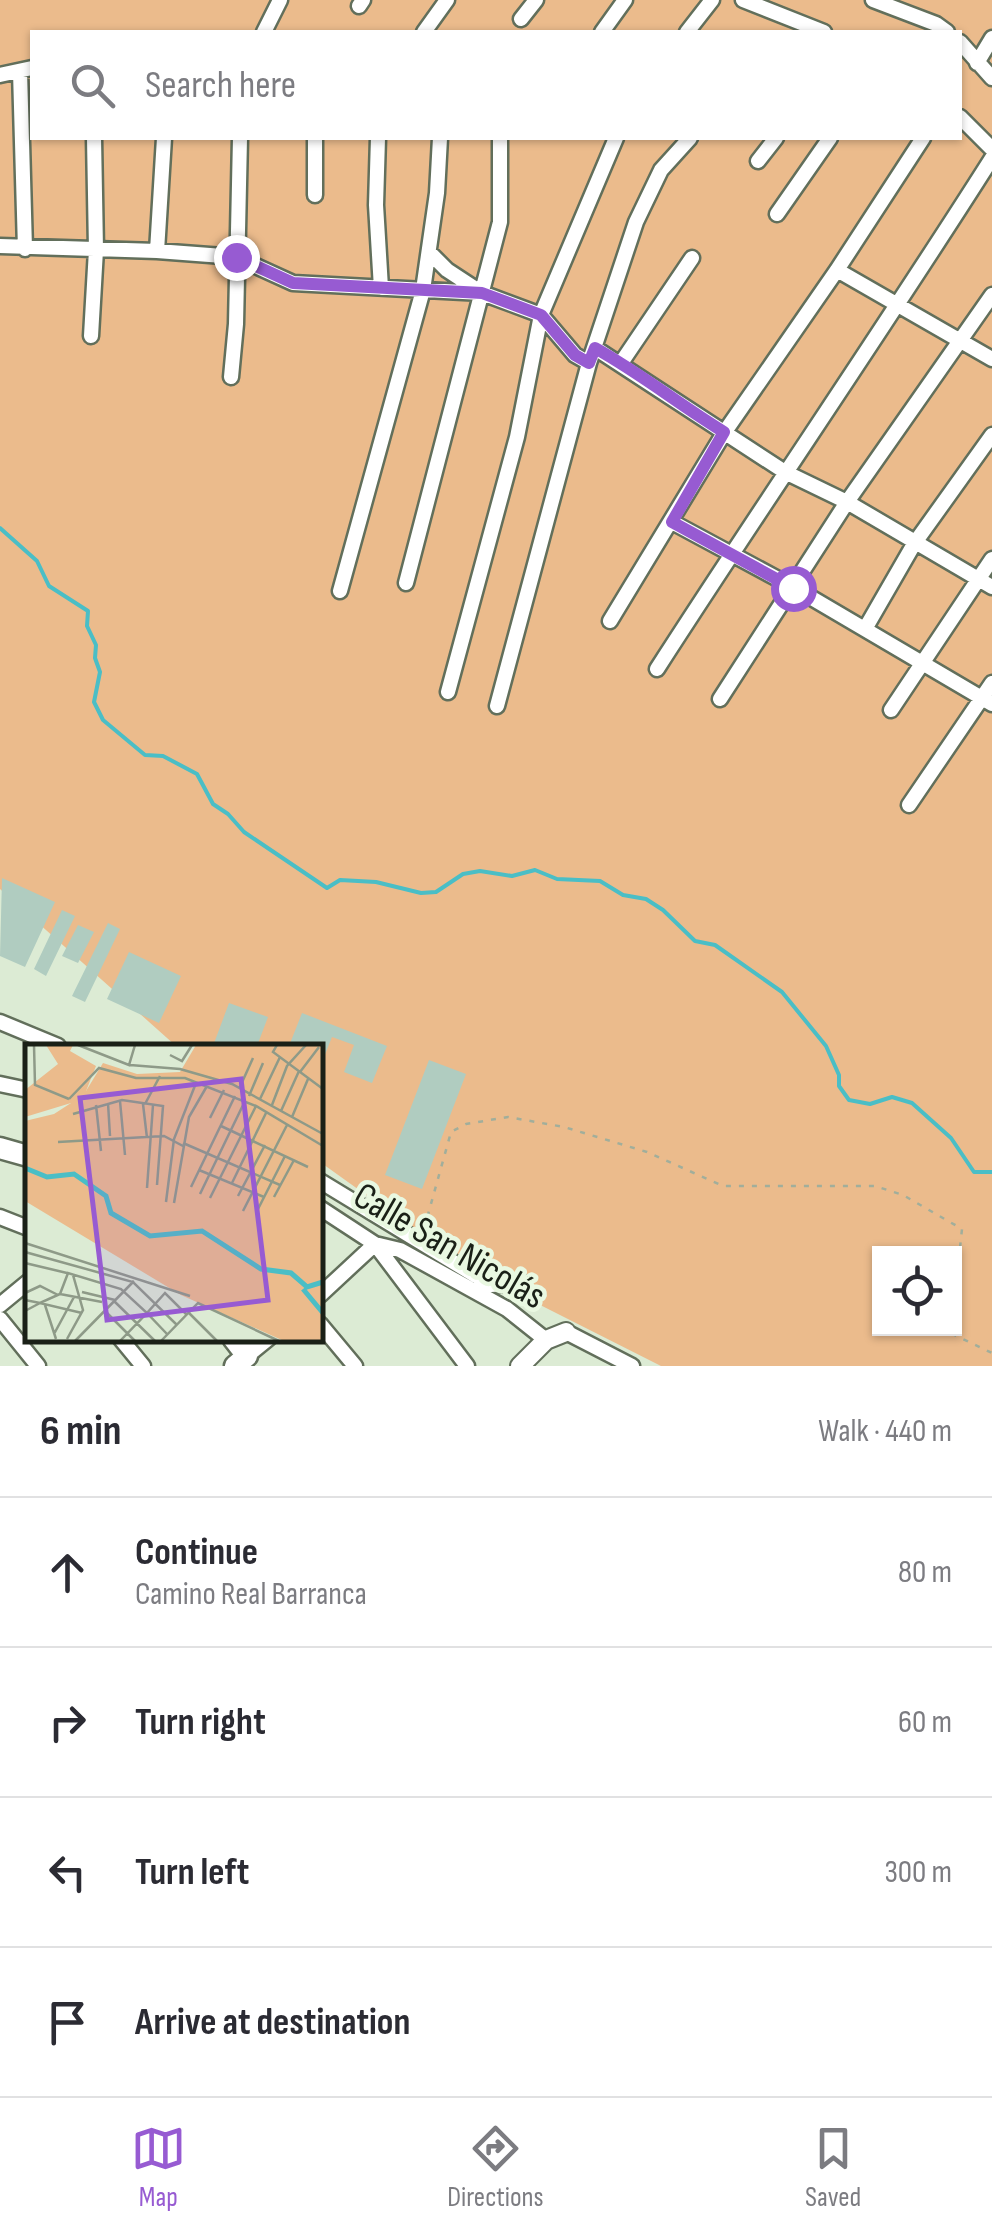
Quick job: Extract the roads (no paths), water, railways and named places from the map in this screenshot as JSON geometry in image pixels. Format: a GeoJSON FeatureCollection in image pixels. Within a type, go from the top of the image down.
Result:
{"type":"FeatureCollection","features":[{"type":"Feature","properties":{"kind":"main road"},"geometry":{"type":"LineString","coordinates":[[0,1148],[25,1155]]}},
{"type":"Feature","properties":{"kind":"street"},"geometry":{"type":"LineString","coordinates":[[265,30],[280,0]]}},
{"type":"Feature","properties":{"kind":"street"},"geometry":{"type":"LineString","coordinates":[[426,30],[448,0]]}},
{"type":"Feature","properties":{"kind":"street"},"geometry":{"type":"LineString","coordinates":[[520,19],[536,0]]}},
{"type":"Feature","properties":{"kind":"street"},"geometry":{"type":"LineString","coordinates":[[603,30],[625,0]]}},
{"type":"Feature","properties":{"kind":"street"},"geometry":{"type":"LineString","coordinates":[[689,30],[712,0]]}},
{"type":"Feature","properties":{"kind":"street"},"geometry":{"type":"LineString","coordinates":[[743,0],[819,30]]}},
{"type":"Feature","properties":{"kind":"street"},"geometry":{"type":"LineString","coordinates":[[873,0],[944,30]]}},
{"type":"Feature","properties":{"kind":"street"},"geometry":{"type":"LineString","coordinates":[[774,30],[784,17]]}},
{"type":"Feature","properties":{"kind":"street"},"geometry":{"type":"LineString","coordinates":[[977,63],[992,38]]}},
{"type":"Feature","properties":{"kind":"street"},"geometry":{"type":"LineString","coordinates":[[962,44],[992,78]]}},
{"type":"Feature","properties":{"kind":"street"},"geometry":{"type":"LineString","coordinates":[[0,76],[26,69],[25,248]]}},
{"type":"Feature","properties":{"kind":"street"},"geometry":{"type":"LineString","coordinates":[[962,119],[992,149]]}},
{"type":"Feature","properties":{"kind":"street"},"geometry":{"type":"LineString","coordinates":[[92,336],[96,250],[94,140]]}},
{"type":"Feature","properties":{"kind":"street"},"geometry":{"type":"LineString","coordinates":[[157,251],[164,140]]}},
{"type":"Feature","properties":{"kind":"street"},"geometry":{"type":"LineString","coordinates":[[231,377],[240,140]]}},
{"type":"Feature","properties":{"kind":"street"},"geometry":{"type":"LineString","coordinates":[[315,140],[315,195]]}},
{"type":"Feature","properties":{"kind":"street"},"geometry":{"type":"LineString","coordinates":[[378,140],[380,288]]}},
{"type":"Feature","properties":{"kind":"street"},"geometry":{"type":"LineString","coordinates":[[340,591],[423,290],[440,140]]}},
{"type":"Feature","properties":{"kind":"street"},"geometry":{"type":"LineString","coordinates":[[406,583],[500,222],[500,140]]}},
{"type":"Feature","properties":{"kind":"street"},"geometry":{"type":"LineString","coordinates":[[448,692],[517,437],[541,315],[615,140]]}},
{"type":"Feature","properties":{"kind":"street"},"geometry":{"type":"LineString","coordinates":[[497,706],[592,356],[647,194],[661,170],[688,140]]}},
{"type":"Feature","properties":{"kind":"street"},"geometry":{"type":"LineString","coordinates":[[758,161],[774,140]]}},
{"type":"Feature","properties":{"kind":"street"},"geometry":{"type":"LineString","coordinates":[[777,214],[829,140]]}},
{"type":"Feature","properties":{"kind":"street"},"geometry":{"type":"LineString","coordinates":[[610,621],[724,432],[838,270],[921,140]]}},
{"type":"Feature","properties":{"kind":"street"},"geometry":{"type":"LineString","coordinates":[[657,670],[992,158]]}},
{"type":"Feature","properties":{"kind":"street"},"geometry":{"type":"LineString","coordinates":[[0,246],[236,257],[293,283],[482,293]]}},
{"type":"Feature","properties":{"kind":"street"},"geometry":{"type":"LineString","coordinates":[[429,252],[447,270],[482,293],[541,315],[575,355],[622,363],[665,396],[785,472],[847,502],[992,588]]}},
{"type":"Feature","properties":{"kind":"street"},"geometry":{"type":"LineString","coordinates":[[622,363],[692,258]]}},
{"type":"Feature","properties":{"kind":"street"},"geometry":{"type":"LineString","coordinates":[[838,270],[992,359]]}},
{"type":"Feature","properties":{"kind":"street"},"geometry":{"type":"LineString","coordinates":[[720,700],[847,502],[992,294]]}},
{"type":"Feature","properties":{"kind":"street"},"geometry":{"type":"LineString","coordinates":[[865,629],[914,544],[992,435]]}},
{"type":"Feature","properties":{"kind":"street"},"geometry":{"type":"LineString","coordinates":[[672,522],[987,701]]}},
{"type":"Feature","properties":{"kind":"street"},"geometry":{"type":"LineString","coordinates":[[891,710],[992,559]]}},
{"type":"Feature","properties":{"kind":"street"},"geometry":{"type":"LineString","coordinates":[[909,805],[987,701],[992,683]]}},
{"type":"Feature","properties":{"kind":"street"},"geometry":{"type":"LineString","coordinates":[[0,1022],[53,1044]]}},
{"type":"Feature","properties":{"kind":"street"},"geometry":{"type":"LineString","coordinates":[[0,1084],[25,1089]]}},
{"type":"Feature","properties":{"kind":"street"},"geometry":{"type":"LineString","coordinates":[[322,1183],[490,1284],[524,1283]]}},
{"type":"Feature","properties":{"kind":"street","name":"Calle San Nicolás"},"geometry":{"type":"LineString","coordinates":[[322,1209],[375,1244],[400,1250],[507,1309],[546,1340]]}},
{"type":"Feature","properties":{"kind":"street"},"geometry":{"type":"LineString","coordinates":[[0,1216],[25,1227]]}},
{"type":"Feature","properties":{"kind":"street"},"geometry":{"type":"LineString","coordinates":[[322,1294],[375,1244],[467,1366]]}},
{"type":"Feature","properties":{"kind":"street"},"geometry":{"type":"LineString","coordinates":[[0,1306],[25,1285]]}},
{"type":"Feature","properties":{"kind":"street"},"geometry":{"type":"LineString","coordinates":[[0,1318],[38,1366]]}},
{"type":"Feature","properties":{"kind":"street"},"geometry":{"type":"LineString","coordinates":[[322,1326],[355,1366]]}},
{"type":"Feature","properties":{"kind":"street"},"geometry":{"type":"LineString","coordinates":[[520,1366],[546,1340],[566,1332]]}},
{"type":"Feature","properties":{"kind":"street","name":"Calle San Nicolás"},"geometry":{"type":"LineString","coordinates":[[566,1332],[632,1366]]}},
{"type":"Feature","properties":{"kind":"street"},"geometry":{"type":"LineString","coordinates":[[122,1341],[143,1366]]}},
{"type":"Feature","properties":{"kind":"street"},"geometry":{"type":"LineString","coordinates":[[245,1363],[265,1341]]}},
{"type":"Feature","properties":{"kind":"waterway"},"geometry":{"type":"LineString","coordinates":[[0,528],[37,561],[49,586],[88,611],[87,626],[96,645],[100,672],[94,702],[103,720],[145,755],[163,756],[197,774],[213,804],[244,832],[327,888],[340,880],[436,892],[463,874],[480,871],[512,876],[535,870],[557,879],[600,881],[623,895],[646,899],[695,941],[715,945],[782,992],[826,1046],[839,1075],[839,1086],[849,1100],[870,1104],[892,1097],[912,1103],[951,1138],[974,1172],[992,1172]]}}]}
